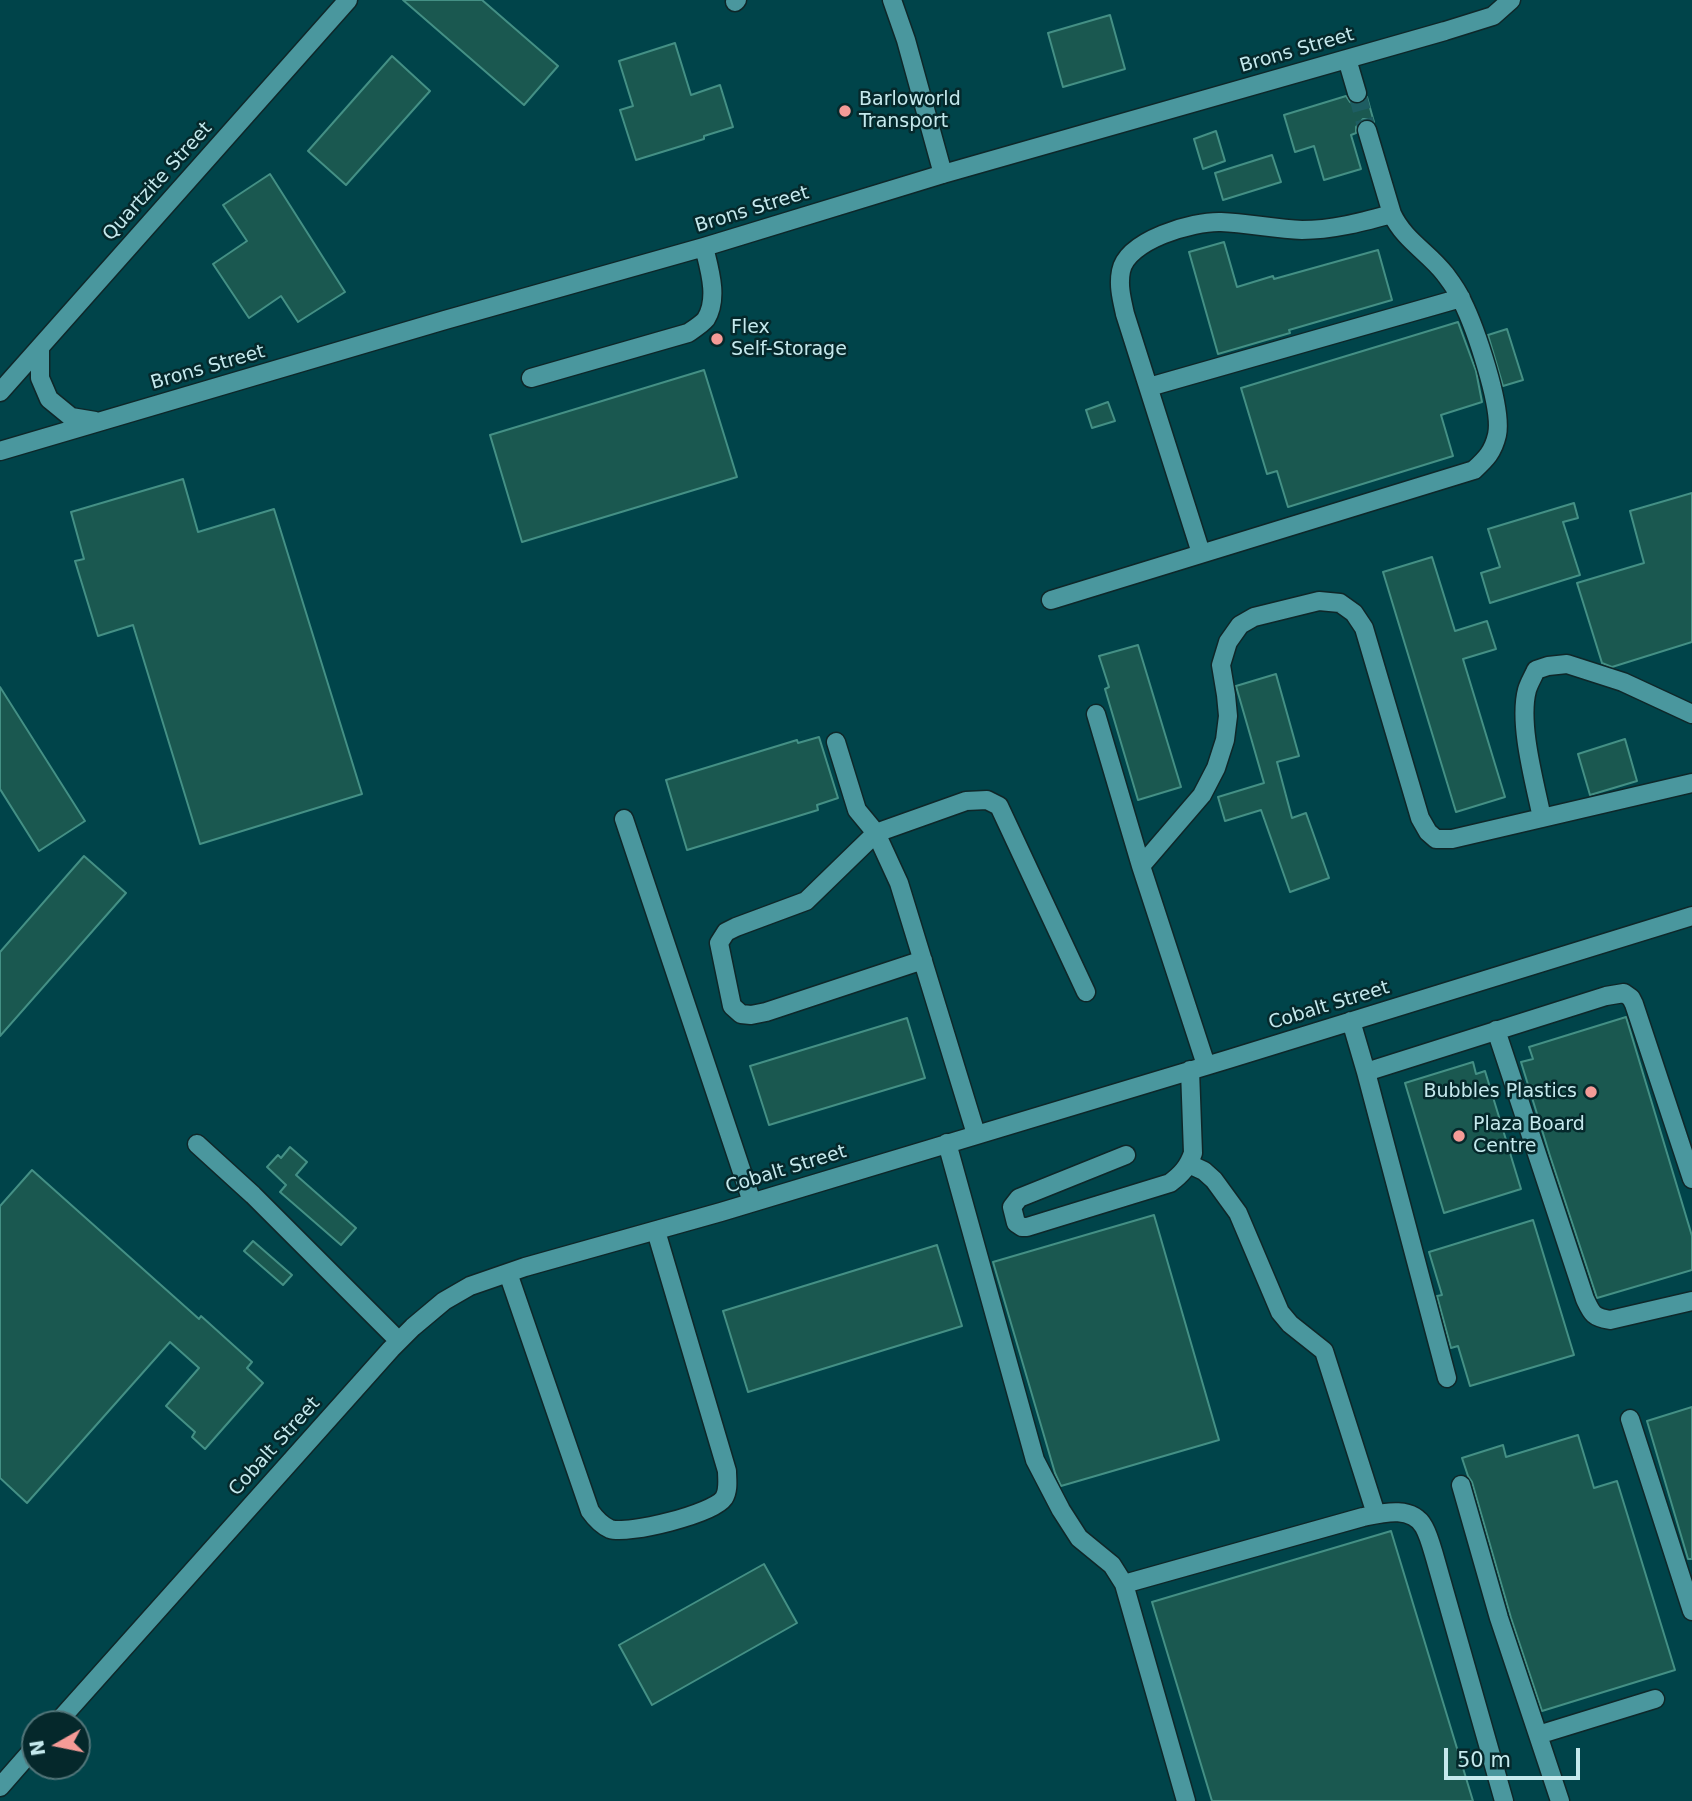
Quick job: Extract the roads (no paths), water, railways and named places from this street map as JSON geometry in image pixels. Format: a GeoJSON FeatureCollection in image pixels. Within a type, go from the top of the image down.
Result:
{"type":"FeatureCollection","features":[{"type":"Feature","properties":{"kind":"street","name":"Quartzite Street"},"geometry":{"type":"LineString","coordinates":[[0,392],[348,0]]}},
{"type":"Feature","properties":{"kind":"street"},"geometry":{"type":"LineString","coordinates":[[892,0],[906,40],[943,174]]}},
{"type":"Feature","properties":{"kind":"street","name":"Brons Street"},"geometry":{"type":"LineString","coordinates":[[0,451],[704,247],[943,174],[1493,16],[1511,0]]}},
{"type":"Feature","properties":{"kind":"street"},"geometry":{"type":"LineString","coordinates":[[1347,59],[1357,93]]}},
{"type":"Feature","properties":{"kind":"street"},"geometry":{"type":"LineString","coordinates":[[1051,600],[1474,470],[1490,455],[1497,434],[1497,413],[1486,366],[1468,313],[1443,272],[1397,226],[1367,130]]}},
{"type":"Feature","properties":{"kind":"street"},"geometry":{"type":"LineString","coordinates":[[1201,553],[1125,314],[1120,292],[1125,258],[1145,242],[1202,223],[1221,222],[1304,230],[1348,226],[1392,214]]}},
{"type":"Feature","properties":{"kind":"street"},"geometry":{"type":"LineString","coordinates":[[531,378],[688,333],[706,320],[712,299],[710,272],[704,247]]}},
{"type":"Feature","properties":{"kind":"street"},"geometry":{"type":"LineString","coordinates":[[1149,387],[1461,298]]}},
{"type":"Feature","properties":{"kind":"street"},"geometry":{"type":"LineString","coordinates":[[40,347],[40,378],[49,399],[71,417],[102,422]]}},
{"type":"Feature","properties":{"kind":"street"},"geometry":{"type":"LineString","coordinates":[[1141,866],[1202,795],[1216,768],[1225,740],[1227,705],[1221,665],[1228,642],[1240,625],[1254,617],[1319,601],[1340,603],[1354,613],[1364,628],[1420,818],[1428,832],[1436,839],[1442,840],[1692,783]]}},
{"type":"Feature","properties":{"kind":"street"},"geometry":{"type":"LineString","coordinates":[[1542,818],[1528,755],[1525,715],[1526,693],[1536,670],[1567,664],[1623,682],[1692,714]]}},
{"type":"Feature","properties":{"kind":"street"},"geometry":{"type":"LineString","coordinates":[[1096,714],[1198,1068],[1193,1153],[1182,1174],[1170,1183],[1027,1227],[1016,1223],[1012,1207],[1019,1198],[1126,1155]]}},
{"type":"Feature","properties":{"kind":"street"},"geometry":{"type":"LineString","coordinates":[[835,742],[857,810],[876,834],[899,883],[976,1134]]}},
{"type":"Feature","properties":{"kind":"street"},"geometry":{"type":"LineString","coordinates":[[923,961],[751,1015],[741,1014],[732,1006],[719,943],[726,932],[736,927],[806,901],[876,834],[966,802],[987,800],[999,806],[1086,992]]}},
{"type":"Feature","properties":{"kind":"street"},"geometry":{"type":"LineString","coordinates":[[624,819],[752,1202]]}},
{"type":"Feature","properties":{"kind":"street","name":"Cobalt Street"},"geometry":{"type":"LineString","coordinates":[[69,1710],[399,1341],[444,1301],[470,1286],[1198,1068],[1692,916]]}},
{"type":"Feature","properties":{"kind":"street"},"geometry":{"type":"LineString","coordinates":[[1366,1072],[1624,993],[1631,998],[1692,1179]]}},
{"type":"Feature","properties":{"kind":"street"},"geometry":{"type":"LineString","coordinates":[[1351,1021],[1447,1378]]}},
{"type":"Feature","properties":{"kind":"street"},"geometry":{"type":"LineString","coordinates":[[1496,1030],[1585,1299],[1592,1313],[1598,1318],[1610,1320],[1692,1301]]}},
{"type":"Feature","properties":{"kind":"street"},"geometry":{"type":"LineString","coordinates":[[197,1143],[399,1341]]}},
{"type":"Feature","properties":{"kind":"street"},"geometry":{"type":"LineString","coordinates":[[947,1143],[1035,1460],[1079,1538],[1112,1564],[1124,1584],[1186,1801]]}},
{"type":"Feature","properties":{"kind":"street"},"geometry":{"type":"LineString","coordinates":[[1189,1164],[1204,1171],[1214,1180],[1238,1213],[1280,1312],[1290,1324],[1324,1351],[1376,1514]]}},
{"type":"Feature","properties":{"kind":"street"},"geometry":{"type":"LineString","coordinates":[[508,1273],[590,1511],[598,1522],[611,1529],[629,1531],[695,1515],[713,1507],[724,1497],[728,1486],[727,1471],[656,1231]]}},
{"type":"Feature","properties":{"kind":"street"},"geometry":{"type":"LineString","coordinates":[[1630,1419],[1692,1611]]}},
{"type":"Feature","properties":{"kind":"street"},"geometry":{"type":"LineString","coordinates":[[1461,1485],[1499,1618],[1560,1801]]}},
{"type":"Feature","properties":{"kind":"street"},"geometry":{"type":"LineString","coordinates":[[1124,1584],[1376,1514],[1406,1513],[1417,1518],[1424,1526],[1435,1558],[1504,1801]]}},
{"type":"Feature","properties":{"kind":"street"},"geometry":{"type":"LineString","coordinates":[[1538,1735],[1655,1699]]}},
{"type":"Feature","properties":{"kind":"street"},"geometry":{"type":"LineString","coordinates":[[0,1787],[21,1763]]}},
{"type":"Feature","properties":{"kind":"tunnel"},"geometry":{"type":"LineString","coordinates":[[1357,93],[1367,130]]}},
{"type":"Feature","properties":{"kind":"place","name":"Barloworld Transport"},"geometry":{"type":"Point","coordinates":[845,111]}},
{"type":"Feature","properties":{"kind":"place","name":"Flex Self-Storage"},"geometry":{"type":"Point","coordinates":[717,339]}},
{"type":"Feature","properties":{"kind":"place","name":"Bubbles Plastics"},"geometry":{"type":"Point","coordinates":[1591,1092]}},
{"type":"Feature","properties":{"kind":"place","name":"Plaza Board Centre"},"geometry":{"type":"Point","coordinates":[1459,1136]}}]}
